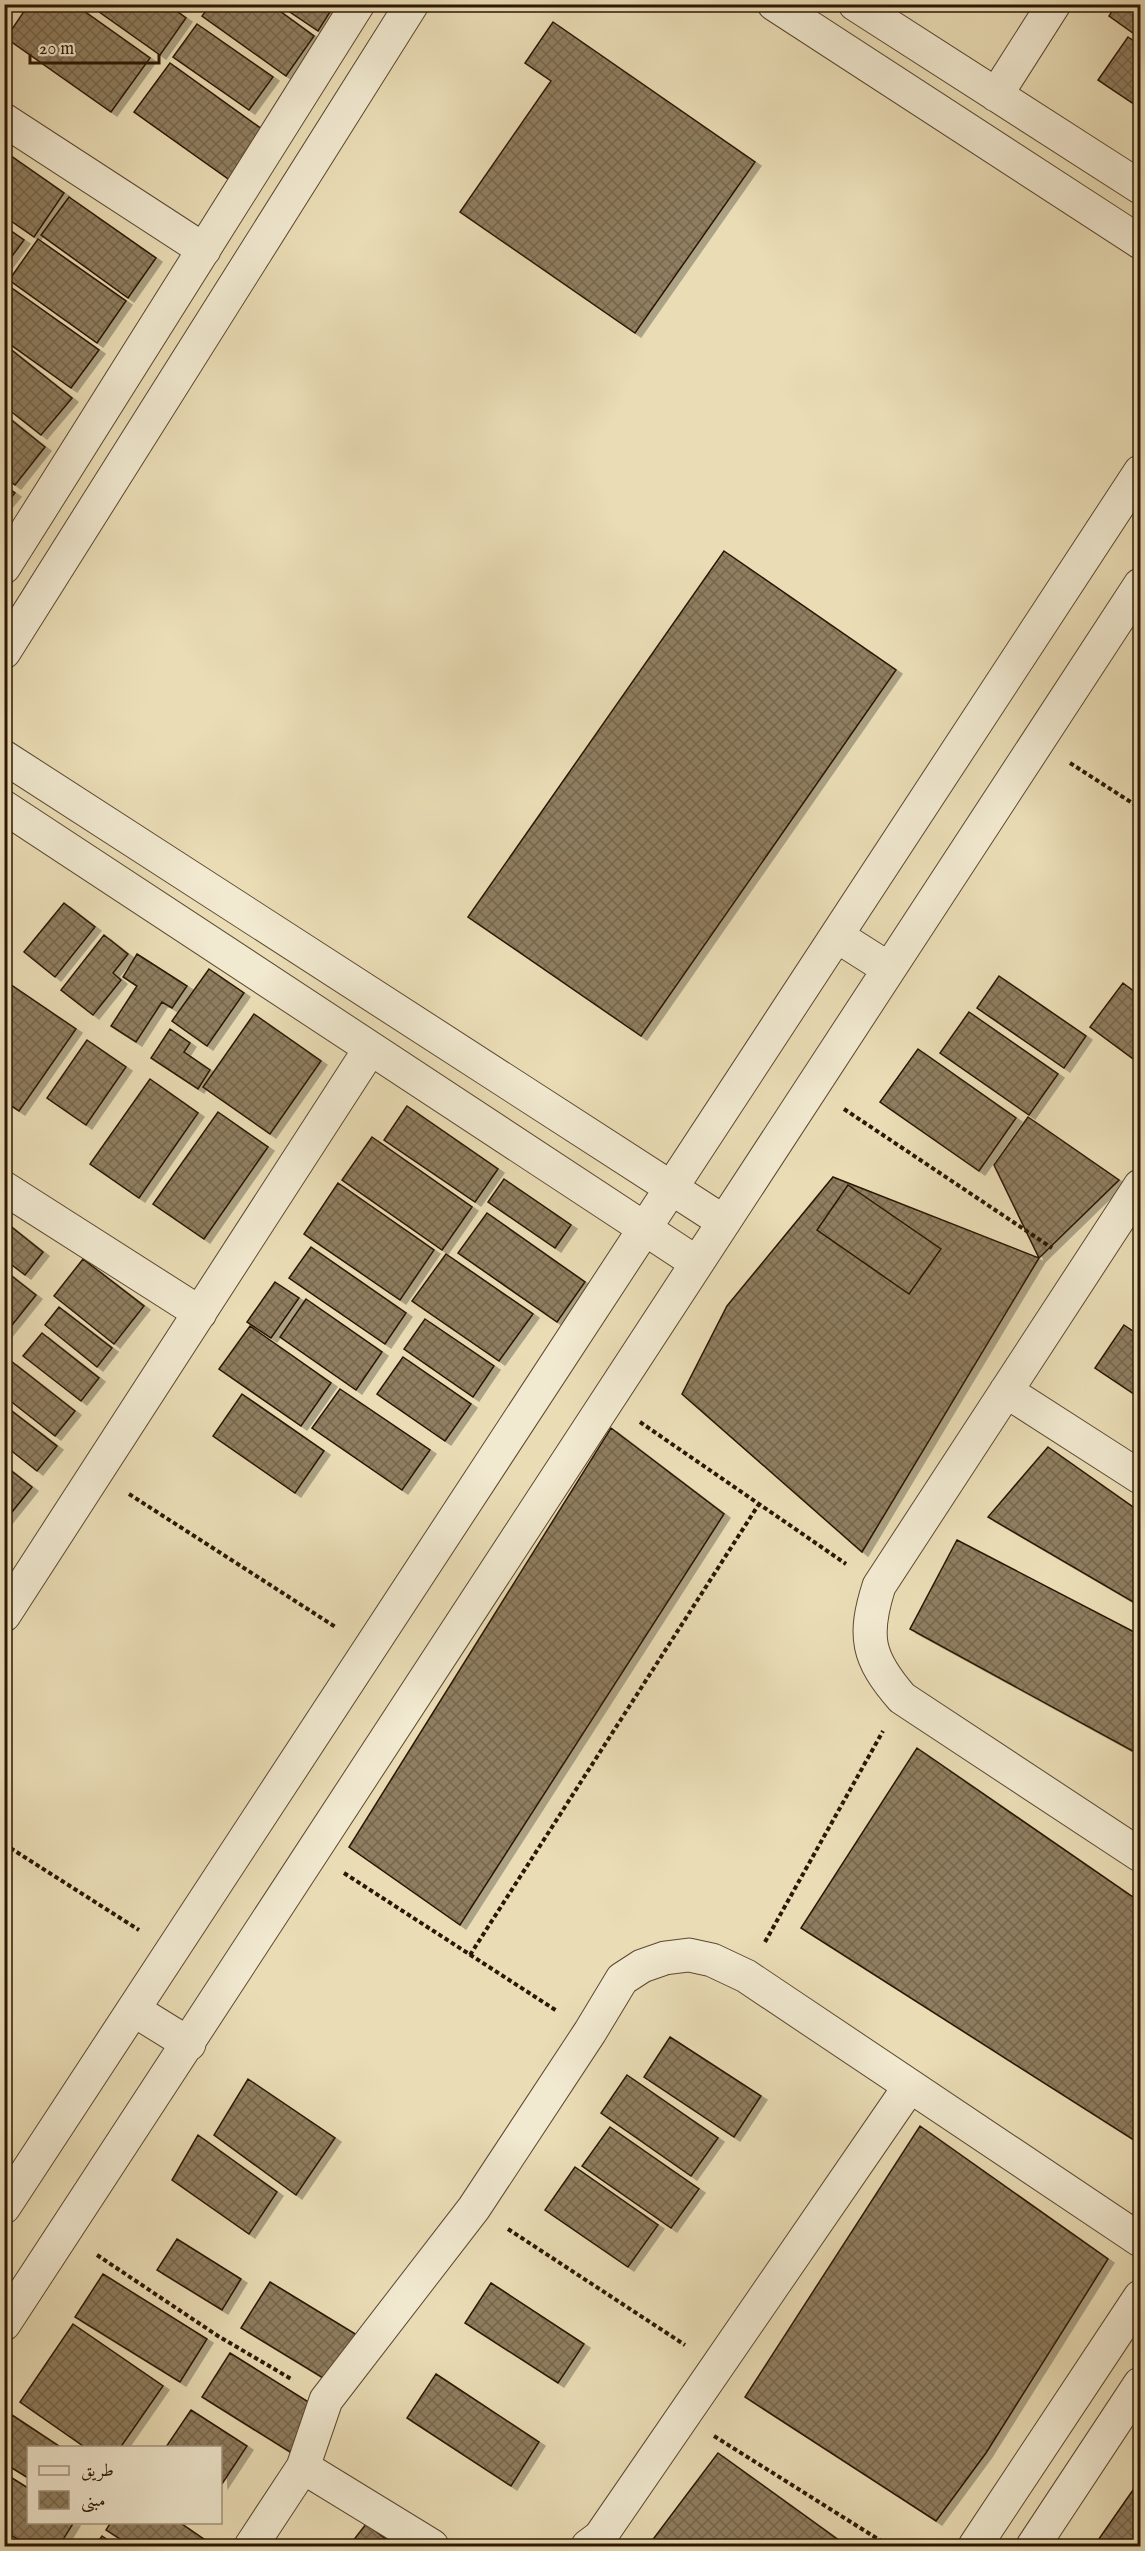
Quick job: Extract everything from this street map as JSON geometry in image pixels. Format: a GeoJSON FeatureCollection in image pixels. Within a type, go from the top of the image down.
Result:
{"type":"FeatureCollection","features":[{"type":"Feature","properties":{"kind":"street"},"geometry":{"type":"LineString","coordinates":[[4,567],[358,4]]}},
{"type":"Feature","properties":{"kind":"street"},"geometry":{"type":"LineString","coordinates":[[4,652],[412,4]]}},
{"type":"Feature","properties":{"kind":"street"},"geometry":{"type":"LineString","coordinates":[[774,4],[1140,242]]}},
{"type":"Feature","properties":{"kind":"street"},"geometry":{"type":"LineString","coordinates":[[855,4],[1140,187]]}},
{"type":"Feature","properties":{"kind":"street"},"geometry":{"type":"LineString","coordinates":[[996,95],[1054,4]]}},
{"type":"Feature","properties":{"kind":"street"},"geometry":{"type":"LineString","coordinates":[[4,120],[204,250]]}},
{"type":"Feature","properties":{"kind":"street"},"geometry":{"type":"LineString","coordinates":[[4,2207],[1140,472]]}},
{"type":"Feature","properties":{"kind":"street"},"geometry":{"type":"LineString","coordinates":[[4,2324],[1140,585]]}},
{"type":"Feature","properties":{"kind":"street"},"geometry":{"type":"LineString","coordinates":[[4,757],[724,1222]]}},
{"type":"Feature","properties":{"kind":"street"},"geometry":{"type":"LineString","coordinates":[[4,807],[698,1263]]}},
{"type":"Feature","properties":{"kind":"street"},"geometry":{"type":"LineString","coordinates":[[837,936],[889,969]]}},
{"type":"Feature","properties":{"kind":"street"},"geometry":{"type":"LineString","coordinates":[[343,1031],[368,991]]}},
{"type":"Feature","properties":{"kind":"street"},"geometry":{"type":"LineString","coordinates":[[4,1616],[370,1048]]}},
{"type":"Feature","properties":{"kind":"street"},"geometry":{"type":"LineString","coordinates":[[1140,1186],[879,1586],[869,1616],[870,1646],[882,1675],[902,1698],[1140,1855]]}},
{"type":"Feature","properties":{"kind":"street"},"geometry":{"type":"LineString","coordinates":[[4,1188],[200,1313]]}},
{"type":"Feature","properties":{"kind":"street"},"geometry":{"type":"LineString","coordinates":[[1006,1391],[1140,1477]]}},
{"type":"Feature","properties":{"kind":"street"},"geometry":{"type":"LineString","coordinates":[[251,2547],[303,2467],[326,2400],[474,2208],[590,2032],[622,1979],[642,1966],[665,1958],[689,1955],[712,1960],[746,1976],[1140,2240]]}},
{"type":"Feature","properties":{"kind":"street"},"geometry":{"type":"LineString","coordinates":[[134,2010],[189,2044]]}},
{"type":"Feature","properties":{"kind":"street"},"geometry":{"type":"LineString","coordinates":[[588,2547],[600,2537],[684,2417],[910,2086]]}},
{"type":"Feature","properties":{"kind":"street"},"geometry":{"type":"LineString","coordinates":[[975,2547],[1140,2297]]}},
{"type":"Feature","properties":{"kind":"street"},"geometry":{"type":"LineString","coordinates":[[1033,2547],[1140,2384]]}},
{"type":"Feature","properties":{"kind":"street"},"geometry":{"type":"LineString","coordinates":[[303,2467],[432,2547]]}},
{"type":"Feature","properties":{"kind":"path"},"geometry":{"type":"LineString","coordinates":[[1038,742],[1140,807]]}},
{"type":"Feature","properties":{"kind":"path"},"geometry":{"type":"LineString","coordinates":[[812,1088],[1085,1270]]}},
{"type":"Feature","properties":{"kind":"path"},"geometry":{"type":"LineString","coordinates":[[608,1400],[879,1586]]}},
{"type":"Feature","properties":{"kind":"path"},"geometry":{"type":"LineString","coordinates":[[96,1473],[370,1649]]}},
{"type":"Feature","properties":{"kind":"path"},"geometry":{"type":"LineString","coordinates":[[470,1955],[759,1504]]}},
{"type":"Feature","properties":{"kind":"path"},"geometry":{"type":"LineString","coordinates":[[746,1976],[902,1698]]}},
{"type":"Feature","properties":{"kind":"path"},"geometry":{"type":"LineString","coordinates":[[4,1844],[172,1951]]}},
{"type":"Feature","properties":{"kind":"path"},"geometry":{"type":"LineString","coordinates":[[313,1853],[590,2032]]}},
{"type":"Feature","properties":{"kind":"path"},"geometry":{"type":"LineString","coordinates":[[474,2208],[718,2367]]}},
{"type":"Feature","properties":{"kind":"path"},"geometry":{"type":"LineString","coordinates":[[64,2232],[218,2336],[326,2400]]}},
{"type":"Feature","properties":{"kind":"path"},"geometry":{"type":"LineString","coordinates":[[684,2417],[889,2547]]}},
{"type":"Feature","properties":{"kind":"building"},"geometry":{"type":"Polygon","coordinates":[[[29,4],[74,4],[150,58],[111,112],[6,38],[29,4]]]}},
{"type":"Feature","properties":{"kind":"building"},"geometry":{"type":"Polygon","coordinates":[[[98,4],[167,4],[186,18],[160,55],[95,9],[98,4]]]}},
{"type":"Feature","properties":{"kind":"building"},"geometry":{"type":"Polygon","coordinates":[[[211,4],[270,4],[314,36],[286,76],[202,16],[211,4]]]}},
{"type":"Feature","properties":{"kind":"building"},"geometry":{"type":"Polygon","coordinates":[[[278,4],[335,4],[318,31],[278,4]]]}},
{"type":"Feature","properties":{"kind":"building"},"geometry":{"type":"Polygon","coordinates":[[[1117,4],[1140,4],[1140,38],[1109,16],[1117,4]]]}},
{"type":"Feature","properties":{"kind":"building"},"geometry":{"type":"Polygon","coordinates":[[[553,22],[755,162],[635,333],[460,212],[551,81],[525,63],[553,22]]]}},
{"type":"Feature","properties":{"kind":"building"},"geometry":{"type":"Polygon","coordinates":[[[197,24],[273,77],[249,110],[173,57],[197,24]]]}},
{"type":"Feature","properties":{"kind":"building"},"geometry":{"type":"Polygon","coordinates":[[[1128,37],[1140,45],[1140,108],[1098,80],[1128,37]]]}},
{"type":"Feature","properties":{"kind":"building"},"geometry":{"type":"Polygon","coordinates":[[[170,63],[266,132],[231,181],[134,112],[170,63]]]}},
{"type":"Feature","properties":{"kind":"building"},"geometry":{"type":"Polygon","coordinates":[[[4,151],[64,193],[34,237],[4,216],[4,151]]]}},
{"type":"Feature","properties":{"kind":"building"},"geometry":{"type":"Polygon","coordinates":[[[69,197],[156,258],[128,298],[41,235],[69,197]]]}},
{"type":"Feature","properties":{"kind":"building"},"geometry":{"type":"Polygon","coordinates":[[[4,226],[24,240],[4,267],[4,226]]]}},
{"type":"Feature","properties":{"kind":"building"},"geometry":{"type":"Polygon","coordinates":[[[38,239],[126,301],[97,343],[9,280],[38,239]]]}},
{"type":"Feature","properties":{"kind":"building"},"geometry":{"type":"Polygon","coordinates":[[[9,286],[99,350],[71,388],[4,340],[4,293],[9,286]]]}},
{"type":"Feature","properties":{"kind":"building"},"geometry":{"type":"Polygon","coordinates":[[[4,344],[72,398],[41,435],[4,406],[4,344]]]}},
{"type":"Feature","properties":{"kind":"building"},"geometry":{"type":"Polygon","coordinates":[[[4,414],[45,447],[15,485],[4,477],[4,414]]]}},
{"type":"Feature","properties":{"kind":"building"},"geometry":{"type":"Polygon","coordinates":[[[4,485],[15,493],[4,506],[4,485]]]}},
{"type":"Feature","properties":{"kind":"building"},"geometry":{"type":"Polygon","coordinates":[[[724,551],[896,670],[641,1036],[468,917],[724,551]]]}},
{"type":"Feature","properties":{"kind":"building"},"geometry":{"type":"Polygon","coordinates":[[[64,903],[95,927],[55,977],[24,952],[64,903]]]}},
{"type":"Feature","properties":{"kind":"building"},"geometry":{"type":"Polygon","coordinates":[[[104,935],[128,954],[113,973],[121,980],[93,1015],[61,990],[104,935]]]}},
{"type":"Feature","properties":{"kind":"building"},"geometry":{"type":"Polygon","coordinates":[[[137,954],[187,986],[172,1008],[162,1002],[136,1042],[111,1026],[137,986],[123,977],[137,954]]]}},
{"type":"Feature","properties":{"kind":"building"},"geometry":{"type":"Polygon","coordinates":[[[209,969],[244,993],[207,1046],[172,1021],[209,969]]]}},
{"type":"Feature","properties":{"kind":"building"},"geometry":{"type":"Polygon","coordinates":[[[999,976],[1086,1036],[1064,1068],[977,1008],[999,976]]]}},
{"type":"Feature","properties":{"kind":"building"},"geometry":{"type":"Polygon","coordinates":[[[4,980],[76,1029],[19,1111],[4,1101],[4,980]]]}},
{"type":"Feature","properties":{"kind":"building"},"geometry":{"type":"Polygon","coordinates":[[[1123,983],[1140,996],[1138,1032],[1140,1034],[1140,1064],[1090,1027],[1123,983]]]}},
{"type":"Feature","properties":{"kind":"building"},"geometry":{"type":"Polygon","coordinates":[[[969,1012],[1058,1074],[1029,1115],[940,1053],[969,1012]]]}},
{"type":"Feature","properties":{"kind":"building"},"geometry":{"type":"Polygon","coordinates":[[[254,1014],[321,1061],[270,1134],[203,1087],[254,1014]]]}},
{"type":"Feature","properties":{"kind":"building"},"geometry":{"type":"Polygon","coordinates":[[[170,1029],[190,1043],[184,1052],[210,1070],[198,1089],[151,1058],[170,1029]]]}},
{"type":"Feature","properties":{"kind":"building"},"geometry":{"type":"Polygon","coordinates":[[[87,1040],[126,1067],[86,1125],[47,1098],[87,1040]]]}},
{"type":"Feature","properties":{"kind":"building"},"geometry":{"type":"Polygon","coordinates":[[[918,1049],[1016,1118],[979,1171],[880,1102],[918,1049]]]}},
{"type":"Feature","properties":{"kind":"building"},"geometry":{"type":"Polygon","coordinates":[[[150,1079],[198,1113],[139,1198],[90,1164],[150,1079]]]}},
{"type":"Feature","properties":{"kind":"building"},"geometry":{"type":"Polygon","coordinates":[[[407,1106],[498,1169],[475,1202],[384,1140],[407,1106]]]}},
{"type":"Feature","properties":{"kind":"building"},"geometry":{"type":"Polygon","coordinates":[[[218,1112],[268,1147],[204,1239],[153,1204],[218,1112]]]}},
{"type":"Feature","properties":{"kind":"building"},"geometry":{"type":"Polygon","coordinates":[[[1028,1117],[1119,1180],[1039,1258],[994,1165],[1028,1117]]]}},
{"type":"Feature","properties":{"kind":"building"},"geometry":{"type":"Polygon","coordinates":[[[372,1137],[472,1207],[442,1250],[342,1180],[372,1137]]]}},
{"type":"Feature","properties":{"kind":"building"},"geometry":{"type":"Polygon","coordinates":[[[833,1177],[1039,1258],[862,1552],[682,1394],[727,1306],[833,1177]]]}},
{"type":"Feature","properties":{"kind":"building"},"geometry":{"type":"Polygon","coordinates":[[[504,1179],[571,1225],[555,1248],[488,1202],[504,1179]]]}},
{"type":"Feature","properties":{"kind":"building"},"geometry":{"type":"Polygon","coordinates":[[[338,1183],[434,1250],[400,1300],[304,1234],[338,1183]]]}},
{"type":"Feature","properties":{"kind":"building"},"geometry":{"type":"Polygon","coordinates":[[[848,1185],[941,1249],[909,1294],[817,1230],[848,1185]]]}},
{"type":"Feature","properties":{"kind":"building"},"geometry":{"type":"Polygon","coordinates":[[[487,1213],[585,1282],[557,1322],[458,1253],[487,1213]]]}},
{"type":"Feature","properties":{"kind":"building"},"geometry":{"type":"Polygon","coordinates":[[[4,1221],[43,1252],[25,1275],[4,1259],[4,1221]]]}},
{"type":"Feature","properties":{"kind":"building"},"geometry":{"type":"Polygon","coordinates":[[[311,1247],[406,1313],[385,1344],[289,1278],[311,1247]]]}},
{"type":"Feature","properties":{"kind":"building"},"geometry":{"type":"Polygon","coordinates":[[[446,1254],[533,1314],[499,1361],[412,1301],[446,1254]]]}},
{"type":"Feature","properties":{"kind":"building"},"geometry":{"type":"Polygon","coordinates":[[[83,1259],[144,1306],[114,1344],[54,1296],[83,1259]]]}},
{"type":"Feature","properties":{"kind":"building"},"geometry":{"type":"Polygon","coordinates":[[[4,1270],[36,1295],[4,1335],[4,1270]]]}},
{"type":"Feature","properties":{"kind":"building"},"geometry":{"type":"Polygon","coordinates":[[[275,1282],[299,1298],[271,1338],[247,1322],[275,1282]]]}},
{"type":"Feature","properties":{"kind":"building"},"geometry":{"type":"Polygon","coordinates":[[[306,1299],[382,1352],[356,1390],[280,1337],[306,1299]]]}},
{"type":"Feature","properties":{"kind":"building"},"geometry":{"type":"Polygon","coordinates":[[[59,1307],[112,1348],[97,1367],[45,1325],[59,1307]]]}},
{"type":"Feature","properties":{"kind":"building"},"geometry":{"type":"Polygon","coordinates":[[[425,1319],[494,1366],[473,1397],[404,1349],[425,1319]]]}},
{"type":"Feature","properties":{"kind":"building"},"geometry":{"type":"Polygon","coordinates":[[[1124,1325],[1140,1336],[1140,1398],[1095,1368],[1124,1325]]]}},
{"type":"Feature","properties":{"kind":"building"},"geometry":{"type":"Polygon","coordinates":[[[250,1326],[331,1383],[301,1426],[219,1369],[250,1326]]]}},
{"type":"Feature","properties":{"kind":"building"},"geometry":{"type":"Polygon","coordinates":[[[42,1333],[99,1378],[81,1401],[23,1356],[42,1333]]]}},
{"type":"Feature","properties":{"kind":"building"},"geometry":{"type":"Polygon","coordinates":[[[403,1357],[471,1404],[445,1441],[377,1394],[403,1357]]]}},
{"type":"Feature","properties":{"kind":"building"},"geometry":{"type":"Polygon","coordinates":[[[11,1361],[75,1411],[55,1436],[4,1396],[4,1369],[11,1361]]]}},
{"type":"Feature","properties":{"kind":"building"},"geometry":{"type":"Polygon","coordinates":[[[340,1389],[430,1450],[402,1490],[312,1428],[340,1389]]]}},
{"type":"Feature","properties":{"kind":"building"},"geometry":{"type":"Polygon","coordinates":[[[242,1394],[324,1451],[295,1493],[213,1436],[242,1394]]]}},
{"type":"Feature","properties":{"kind":"building"},"geometry":{"type":"Polygon","coordinates":[[[4,1405],[57,1446],[37,1471],[4,1445],[4,1405]]]}},
{"type":"Feature","properties":{"kind":"building"},"geometry":{"type":"Polygon","coordinates":[[[611,1428],[724,1514],[460,1925],[349,1847],[611,1428]]]}},
{"type":"Feature","properties":{"kind":"building"},"geometry":{"type":"Polygon","coordinates":[[[1048,1447],[1140,1512],[1140,1606],[988,1517],[1048,1447]]]}},
{"type":"Feature","properties":{"kind":"building"},"geometry":{"type":"Polygon","coordinates":[[[4,1465],[32,1487],[4,1522],[4,1465]]]}},
{"type":"Feature","properties":{"kind":"building"},"geometry":{"type":"Polygon","coordinates":[[[957,1540],[1140,1635],[1140,1755],[910,1629],[957,1540]]]}},
{"type":"Feature","properties":{"kind":"building"},"geometry":{"type":"Polygon","coordinates":[[[917,1748],[1140,1902],[1140,2144],[801,1928],[917,1748]]]}},
{"type":"Feature","properties":{"kind":"building"},"geometry":{"type":"Polygon","coordinates":[[[670,2037],[761,2096],[734,2137],[644,2077],[670,2037]]]}},
{"type":"Feature","properties":{"kind":"building"},"geometry":{"type":"Polygon","coordinates":[[[627,2075],[718,2138],[691,2176],[601,2113],[627,2075]]]}},
{"type":"Feature","properties":{"kind":"building"},"geometry":{"type":"Polygon","coordinates":[[[248,2079],[335,2138],[296,2195],[214,2135],[248,2079]]]}},
{"type":"Feature","properties":{"kind":"building"},"geometry":{"type":"Polygon","coordinates":[[[920,2126],[1108,2259],[986,2453],[936,2521],[745,2397],[920,2126]]]}},
{"type":"Feature","properties":{"kind":"building"},"geometry":{"type":"Polygon","coordinates":[[[610,2127],[699,2189],[671,2228],[582,2166],[610,2127]]]}},
{"type":"Feature","properties":{"kind":"building"},"geometry":{"type":"Polygon","coordinates":[[[198,2135],[277,2192],[249,2234],[172,2180],[198,2135]]]}},
{"type":"Feature","properties":{"kind":"building"},"geometry":{"type":"Polygon","coordinates":[[[575,2167],[658,2225],[628,2267],[545,2210],[575,2167]]]}},
{"type":"Feature","properties":{"kind":"building"},"geometry":{"type":"Polygon","coordinates":[[[177,2239],[241,2279],[222,2310],[157,2270],[177,2239]]]}},
{"type":"Feature","properties":{"kind":"building"},"geometry":{"type":"Polygon","coordinates":[[[103,2274],[207,2339],[180,2382],[75,2317],[103,2274]]]}},
{"type":"Feature","properties":{"kind":"building"},"geometry":{"type":"Polygon","coordinates":[[[270,2282],[357,2335],[328,2381],[241,2328],[270,2282]]]}},
{"type":"Feature","properties":{"kind":"building"},"geometry":{"type":"Polygon","coordinates":[[[491,2283],[584,2344],[558,2383],[465,2323],[491,2283]]]}},
{"type":"Feature","properties":{"kind":"building"},"geometry":{"type":"Polygon","coordinates":[[[73,2324],[163,2386],[121,2446],[83,2446],[20,2402],[73,2324]]]}},
{"type":"Feature","properties":{"kind":"building"},"geometry":{"type":"Polygon","coordinates":[[[230,2353],[318,2408],[290,2452],[202,2397],[230,2353]]]}},
{"type":"Feature","properties":{"kind":"building"},"geometry":{"type":"Polygon","coordinates":[[[436,2374],[539,2442],[511,2486],[407,2418],[436,2374]]]}},
{"type":"Feature","properties":{"kind":"building"},"geometry":{"type":"Polygon","coordinates":[[[191,2410],[247,2446],[222,2484],[222,2446],[167,2446],[191,2410]]]}},
{"type":"Feature","properties":{"kind":"building"},"geometry":{"type":"Polygon","coordinates":[[[12,2415],[59,2446],[27,2446],[27,2477],[4,2463],[4,2427],[12,2415]]]}},
{"type":"Feature","properties":{"kind":"building"},"geometry":{"type":"Polygon","coordinates":[[[718,2453],[847,2546],[648,2546],[718,2453]]]}},
{"type":"Feature","properties":{"kind":"building"},"geometry":{"type":"Polygon","coordinates":[[[4,2473],[27,2487],[27,2524],[73,2524],[59,2546],[29,2546],[4,2531],[4,2473]]]}},
{"type":"Feature","properties":{"kind":"building"},"geometry":{"type":"Polygon","coordinates":[[[1140,2480],[1140,2546],[1094,2546],[1140,2480]]]}},
{"type":"Feature","properties":{"kind":"building"},"geometry":{"type":"Polygon","coordinates":[[[110,2524],[182,2524],[214,2546],[131,2546],[106,2530],[110,2524]]]}},
{"type":"Feature","properties":{"kind":"building"},"geometry":{"type":"Polygon","coordinates":[[[366,2524],[395,2546],[349,2546],[366,2524]]]}},
{"type":"Feature","properties":{"kind":"building"},"geometry":{"type":"Polygon","coordinates":[[[102,2536],[117,2546],[95,2546],[102,2536]]]}}]}
